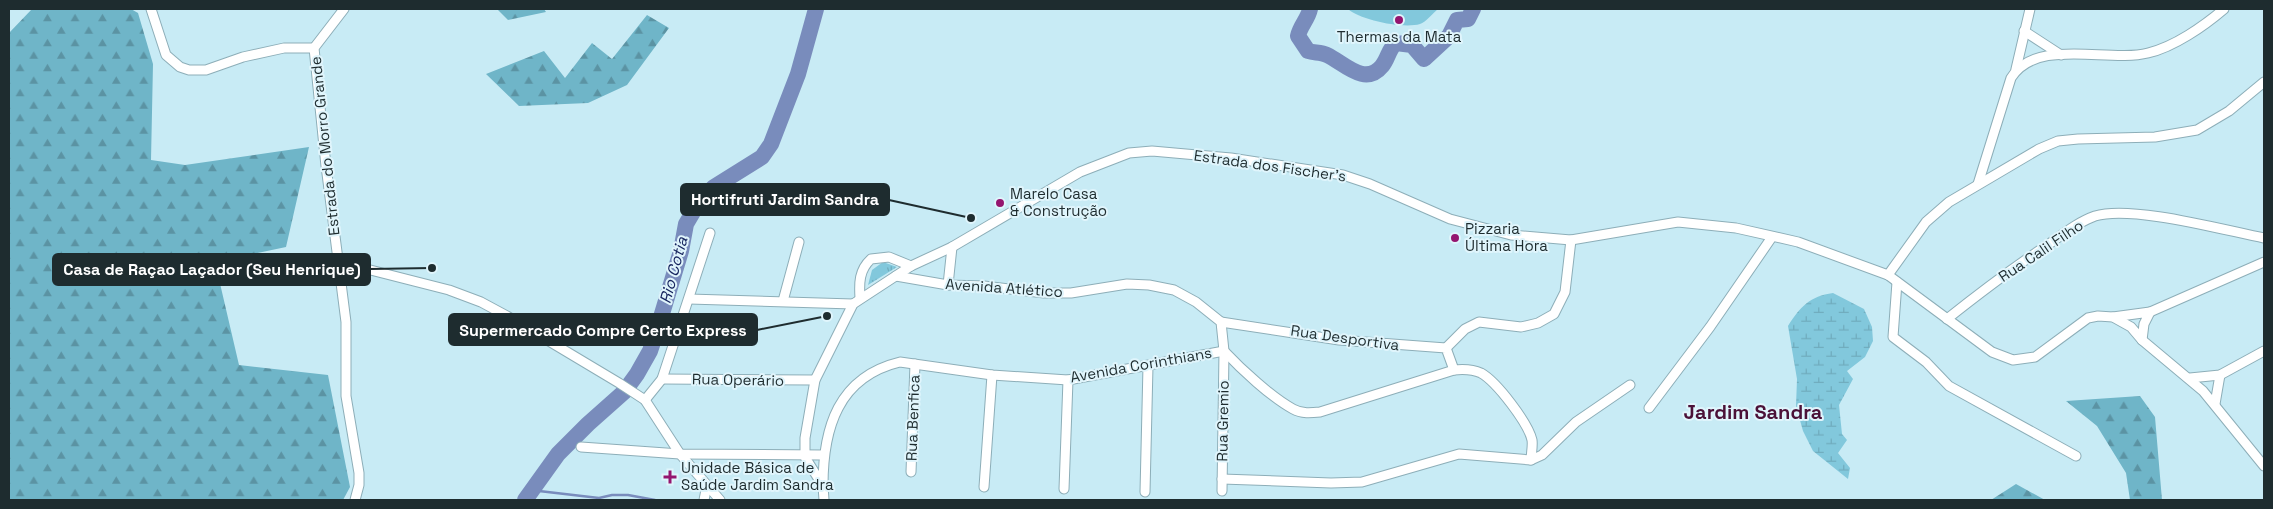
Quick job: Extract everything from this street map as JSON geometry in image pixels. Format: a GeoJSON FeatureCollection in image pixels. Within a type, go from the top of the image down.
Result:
{"type":"FeatureCollection","features":[{"type":"Feature","properties":{"kind":"street"},"geometry":{"type":"LineString","coordinates":[[152,9],[166,55],[180,67],[189,70],[206,70],[243,57],[284,48],[314,48]]}},
{"type":"Feature","properties":{"kind":"street","name":"Estrada do Morro Grande"},"geometry":{"type":"LineString","coordinates":[[344,9],[314,48],[326,166],[346,322],[346,396],[359,473],[359,484],[355,500]]}},
{"type":"Feature","properties":{"kind":"street"},"geometry":{"type":"LineString","coordinates":[[1978,184],[2010,78],[2016,69],[2030,9]]}},
{"type":"Feature","properties":{"kind":"street"},"geometry":{"type":"LineString","coordinates":[[2016,69],[2030,60],[2061,55],[2148,54],[2184,36],[2224,9]]}},
{"type":"Feature","properties":{"kind":"street"},"geometry":{"type":"LineString","coordinates":[[2024,31],[2061,55]]}},
{"type":"Feature","properties":{"kind":"street"},"geometry":{"type":"LineString","coordinates":[[1888,275],[1926,222],[1949,202],[2039,149],[2058,141],[2155,138],[2197,130],[2229,110],[2264,82]]}},
{"type":"Feature","properties":{"kind":"street","name":"Estrada dos Fischer's"},"geometry":{"type":"LineString","coordinates":[[857,301],[911,266],[952,247],[1080,172],[1129,153],[1152,151],[1231,158],[1343,175],[1370,184],[1450,220],[1511,234],[1571,240],[1678,222],[1736,228],[1798,242],[1888,275],[1992,352],[2013,360],[2035,357],[2088,318],[2098,316],[2113,318],[2150,312],[2264,262]]}},
{"type":"Feature","properties":{"kind":"street","name":"Rua Calil Filho"},"geometry":{"type":"LineString","coordinates":[[1948,319],[2003,274],[2079,223],[2096,216],[2120,214],[2192,222],[2264,238]]}},
{"type":"Feature","properties":{"kind":"street"},"geometry":{"type":"LineString","coordinates":[[645,400],[662,379],[710,233]]}},
{"type":"Feature","properties":{"kind":"street"},"geometry":{"type":"LineString","coordinates":[[1649,408],[1710,327],[1772,237]]}},
{"type":"Feature","properties":{"kind":"street"},"geometry":{"type":"LineString","coordinates":[[1531,460],[1532,442],[1527,426],[1497,388],[1482,374],[1469,369],[1454,370],[1446,348],[1456,337],[1473,324],[1485,321],[1521,327],[1538,322],[1554,314],[1565,292],[1571,240]]}},
{"type":"Feature","properties":{"kind":"street"},"geometry":{"type":"LineString","coordinates":[[783,301],[799,242]]}},
{"type":"Feature","properties":{"kind":"street"},"geometry":{"type":"LineString","coordinates":[[948,285],[952,247]]}},
{"type":"Feature","properties":{"kind":"street"},"geometry":{"type":"LineString","coordinates":[[824,500],[823,486],[805,456],[805,438],[814,380],[857,301],[858,284],[862,270],[871,260],[889,257],[911,266]]}},
{"type":"Feature","properties":{"kind":"street"},"geometry":{"type":"LineString","coordinates":[[338,262],[449,290],[480,302],[619,383],[645,400],[680,454],[720,500]]}},
{"type":"Feature","properties":{"kind":"street","name":"Avenida Atlético"},"geometry":{"type":"LineString","coordinates":[[896,276],[948,285],[1071,293],[1127,284],[1149,285],[1174,290],[1196,302],[1221,322]]}},
{"type":"Feature","properties":{"kind":"street"},"geometry":{"type":"LineString","coordinates":[[1897,282],[1894,337],[1926,362],[1948,386],[2076,456]]}},
{"type":"Feature","properties":{"kind":"street"},"geometry":{"type":"LineString","coordinates":[[689,299],[857,301]]}},
{"type":"Feature","properties":{"kind":"street"},"geometry":{"type":"LineString","coordinates":[[2142,340],[2144,324],[2150,312]]}},
{"type":"Feature","properties":{"kind":"street"},"geometry":{"type":"LineString","coordinates":[[2113,318],[2131,327],[2142,340],[2190,378],[2215,404],[2264,466]]}},
{"type":"Feature","properties":{"kind":"street"},"geometry":{"type":"LineString","coordinates":[[1221,322],[1224,351]]}},
{"type":"Feature","properties":{"kind":"street","name":"Rua Desportiva"},"geometry":{"type":"LineString","coordinates":[[1221,322],[1339,340],[1446,348]]}},
{"type":"Feature","properties":{"kind":"street","name":"Avenida Corinthians"},"geometry":{"type":"LineString","coordinates":[[823,486],[823,455],[828,431],[836,410],[849,390],[887,366],[900,362],[992,375],[1068,380],[1224,351],[1242,370],[1293,409],[1309,414],[1454,370]]}},
{"type":"Feature","properties":{"kind":"street","name":"Rua Gremio"},"geometry":{"type":"LineString","coordinates":[[1222,491],[1224,351]]}},
{"type":"Feature","properties":{"kind":"street"},"geometry":{"type":"LineString","coordinates":[[2190,378],[2220,375],[2264,351]]}},
{"type":"Feature","properties":{"kind":"street","name":"Rua Benfica"},"geometry":{"type":"LineString","coordinates":[[911,472],[915,364]]}},
{"type":"Feature","properties":{"kind":"street"},"geometry":{"type":"LineString","coordinates":[[1145,492],[1148,366]]}},
{"type":"Feature","properties":{"kind":"street"},"geometry":{"type":"LineString","coordinates":[[984,487],[992,375]]}},
{"type":"Feature","properties":{"kind":"street"},"geometry":{"type":"LineString","coordinates":[[2215,404],[2220,375]]}},
{"type":"Feature","properties":{"kind":"street","name":"Rua Operário"},"geometry":{"type":"LineString","coordinates":[[662,379],[814,380]]}},
{"type":"Feature","properties":{"kind":"street"},"geometry":{"type":"LineString","coordinates":[[1064,488],[1068,380]]}},
{"type":"Feature","properties":{"kind":"street"},"geometry":{"type":"LineString","coordinates":[[1222,479],[1330,484],[1362,482],[1459,454],[1531,460],[1542,455],[1576,422],[1630,385]]}},
{"type":"Feature","properties":{"kind":"street"},"geometry":{"type":"LineString","coordinates":[[581,447],[680,454],[823,455]]}},
{"type":"Feature","properties":{"kind":"street"},"geometry":{"type":"LineString","coordinates":[[704,500],[707,485]]}},
{"type":"Feature","properties":{"kind":"green space"},"geometry":{"type":"Polygon","coordinates":[[[32,9],[131,9],[138,13],[153,64],[151,160],[185,165],[309,147],[286,247],[215,262],[239,365],[328,375],[350,487],[343,500],[9,500],[9,33],[32,9]]]}},
{"type":"Feature","properties":{"kind":"green space"},"geometry":{"type":"Polygon","coordinates":[[[497,9],[544,9],[546,12],[508,20],[497,9]]]}},
{"type":"Feature","properties":{"kind":"green space","name":"Thermas da Mata"},"geometry":{"type":"Polygon","coordinates":[[[1348,9],[1438,9],[1420,24],[1403,25],[1372,20],[1348,9]]]}},
{"type":"Feature","properties":{"kind":"green space"},"geometry":{"type":"Polygon","coordinates":[[[647,15],[669,28],[627,85],[588,103],[519,106],[486,74],[544,51],[565,78],[592,43],[612,59],[647,15]]]}},
{"type":"Feature","properties":{"kind":"green space"},"geometry":{"type":"Polygon","coordinates":[[[883,262],[897,267],[868,285],[872,270],[883,262]]]}},
{"type":"Feature","properties":{"kind":"green space"},"geometry":{"type":"Polygon","coordinates":[[[1833,293],[1864,309],[1872,327],[1873,341],[1865,357],[1847,371],[1853,379],[1839,405],[1842,434],[1847,440],[1838,453],[1850,468],[1848,479],[1813,451],[1803,431],[1796,406],[1797,379],[1788,326],[1806,304],[1825,294],[1833,293]]]}},
{"type":"Feature","properties":{"kind":"green space"},"geometry":{"type":"Polygon","coordinates":[[[2140,396],[2155,417],[2162,500],[2130,500],[2126,473],[2097,426],[2066,401],[2140,396]]]}},
{"type":"Feature","properties":{"kind":"green space"},"geometry":{"type":"Polygon","coordinates":[[[2016,484],[2045,500],[1991,500],[2016,484]]]}},
{"type":"Feature","properties":{"kind":"waterway","name":"Rio Cotia"},"geometry":{"type":"LineString","coordinates":[[525,500],[558,454],[624,392],[637,374],[650,351],[658,327],[681,251],[686,224],[699,202],[714,187],[762,157],[771,144],[798,74],[816,9]]}},
{"type":"Feature","properties":{"kind":"waterway","name":"Rio Cotia"},"geometry":{"type":"LineString","coordinates":[[1310,9],[1298,36],[1308,51],[1325,54],[1347,68],[1362,74],[1375,72],[1382,66],[1396,43],[1412,45],[1424,59],[1449,36],[1457,20],[1468,19],[1473,9]]}},
{"type":"Feature","properties":{"kind":"waterway"},"geometry":{"type":"LineString","coordinates":[[535,486],[539,491],[599,498],[612,495],[628,495],[655,500]]}},
{"type":"Feature","properties":{"kind":"place","name":"Thermas da Mata"},"geometry":{"type":"Point","coordinates":[1399,20]}},
{"type":"Feature","properties":{"kind":"place","name":"Marelo Casa & Construção"},"geometry":{"type":"Point","coordinates":[1000,203]}},
{"type":"Feature","properties":{"kind":"place","name":"Hortifruti Jardim Sandra"},"geometry":{"type":"Point","coordinates":[971,218]}},
{"type":"Feature","properties":{"kind":"place","name":"Pizzaria Última Hora"},"geometry":{"type":"Point","coordinates":[1455,238]}},
{"type":"Feature","properties":{"kind":"place","name":"Casa de Raçao Laçador (Seu Henrique)"},"geometry":{"type":"Point","coordinates":[432,268]}},
{"type":"Feature","properties":{"kind":"place","name":"Supermercado Compre Certo Express"},"geometry":{"type":"Point","coordinates":[827,316]}},
{"type":"Feature","properties":{"kind":"place","name":"Unidade Básica de Saúde Jardim Sandra"},"geometry":{"type":"Point","coordinates":[670,477]}},
{"type":"Feature","properties":{"kind":"district","name":"Jardim Sandra"},"geometry":{"type":"Point","coordinates":[1753,412]}}]}
